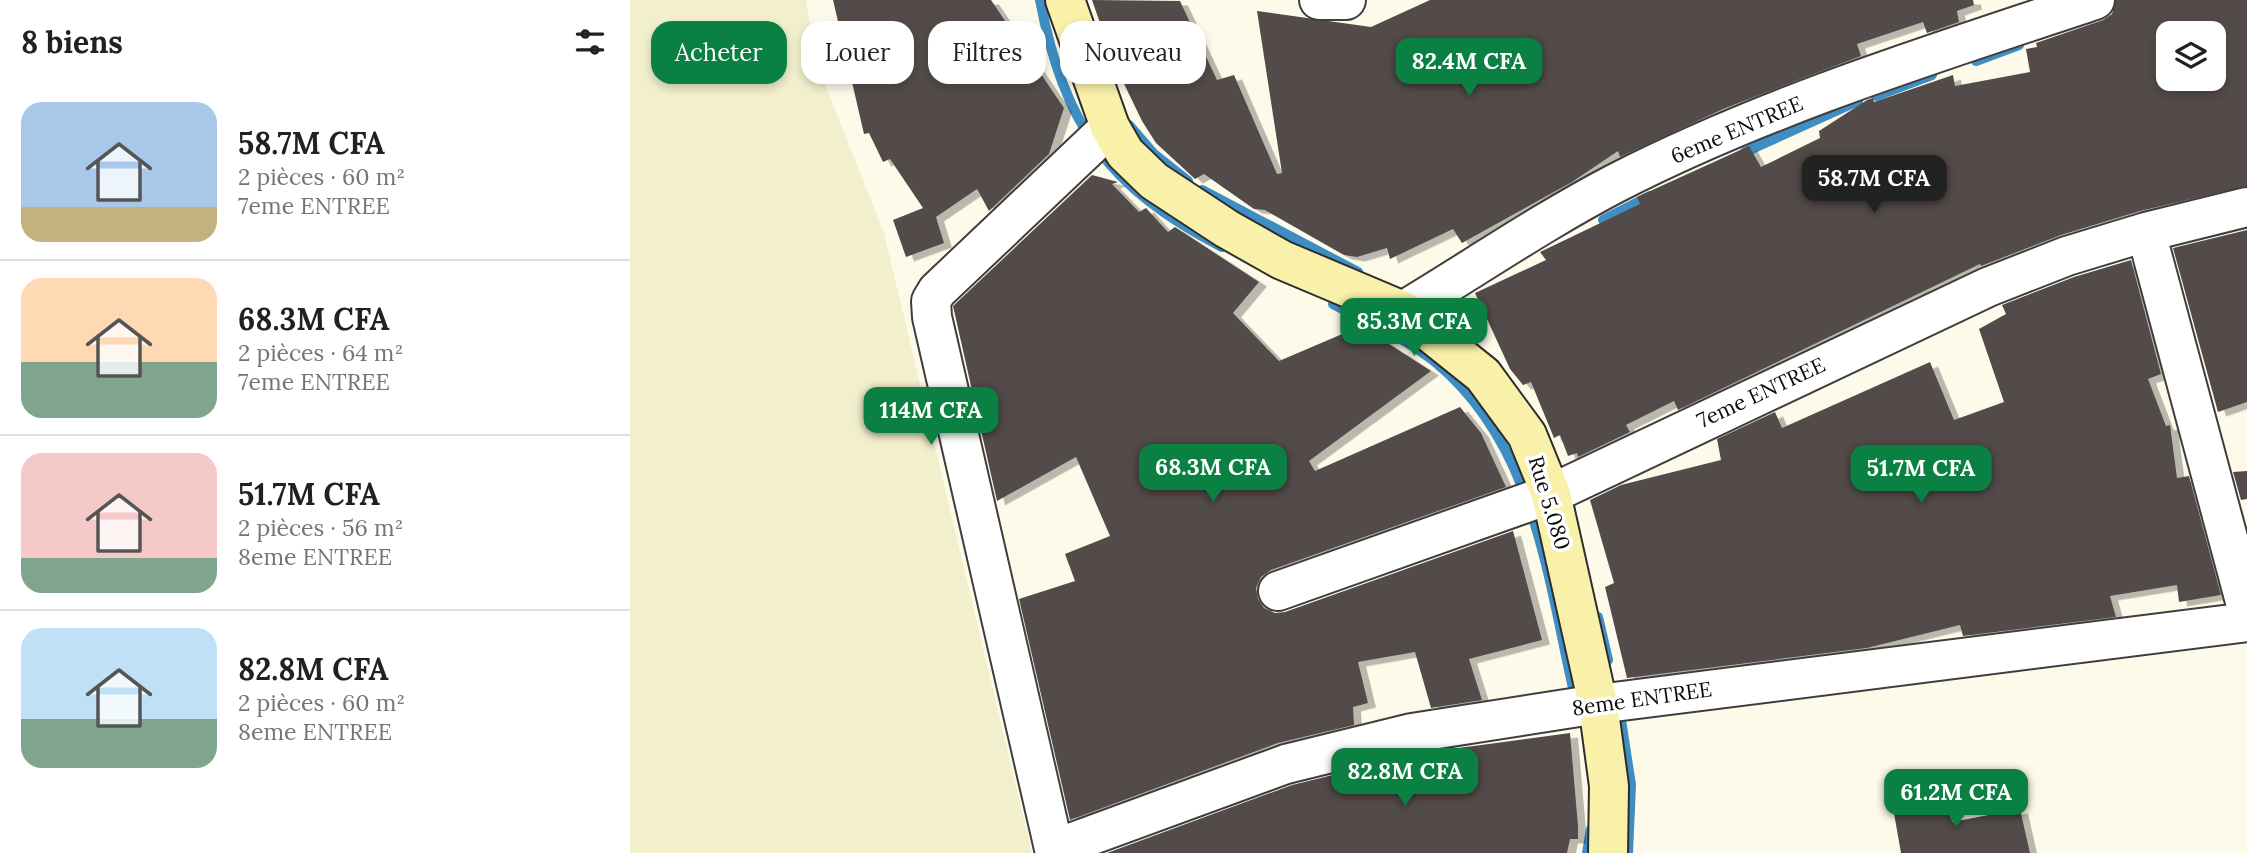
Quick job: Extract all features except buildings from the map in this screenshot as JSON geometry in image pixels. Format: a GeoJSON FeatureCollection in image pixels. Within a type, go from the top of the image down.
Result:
{"type":"FeatureCollection","features":[{"type":"Feature","properties":{"kind":"main road","name":"Rue 5.080"},"geometry":{"type":"LineString","coordinates":[[1065,0],[1110,127],[1125,153],[1154,181],[1227,229],[1282,260],[1403,311],[1483,375],[1527,435],[1551,494],[1598,704],[1609,786],[1608,853]]}},
{"type":"Feature","properties":{"kind":"street"},"geometry":{"type":"LineString","coordinates":[[1319,0],[1346,0]]}},
{"type":"Feature","properties":{"kind":"street","name":"6eme ENTREE"},"geometry":{"type":"LineString","coordinates":[[1403,311],[1615,184],[1694,147],[1872,75],[2095,0]]}},
{"type":"Feature","properties":{"kind":"street"},"geometry":{"type":"LineString","coordinates":[[1055,851],[932,317],[931,301],[937,291],[1110,127]]}},
{"type":"Feature","properties":{"kind":"street","name":"7eme ENTREE"},"geometry":{"type":"LineString","coordinates":[[1278,591],[1551,494],[1988,287],[2067,256],[2146,232],[2247,207]]}},
{"type":"Feature","properties":{"kind":"street"},"geometry":{"type":"LineString","coordinates":[[2146,232],[2247,609]]}},
{"type":"Feature","properties":{"kind":"street","name":"8eme ENTREE"},"geometry":{"type":"LineString","coordinates":[[1055,851],[1286,764],[1412,733],[1598,704],[2247,622]]}},
{"type":"Feature","properties":{"kind":"shaded area"},"geometry":{"type":"Polygon","coordinates":[[[630,0],[806,0],[810,21],[801,21],[801,84],[825,84],[884,233],[1032,853],[630,853],[630,0]]]}},
{"type":"Feature","properties":{"kind":"waterway"},"geometry":{"type":"LineString","coordinates":[[1040,0],[1050,44],[1063,83],[1078,118],[1097,148],[1121,176],[1149,201],[1182,225],[1222,247]]}},
{"type":"Feature","properties":{"kind":"waterway"},"geometry":{"type":"LineString","coordinates":[[1976,61],[2019,45]]}},
{"type":"Feature","properties":{"kind":"waterway"},"geometry":{"type":"LineString","coordinates":[[1876,96],[1932,75]]}},
{"type":"Feature","properties":{"kind":"waterway"},"geometry":{"type":"LineString","coordinates":[[1745,152],[1858,101]]}},
{"type":"Feature","properties":{"kind":"waterway"},"geometry":{"type":"LineString","coordinates":[[1129,125],[1154,154],[1188,181]]}},
{"type":"Feature","properties":{"kind":"waterway"},"geometry":{"type":"LineString","coordinates":[[1202,190],[1358,272]]}},
{"type":"Feature","properties":{"kind":"waterway"},"geometry":{"type":"LineString","coordinates":[[1603,220],[1650,196]]}},
{"type":"Feature","properties":{"kind":"waterway"},"geometry":{"type":"LineString","coordinates":[[1333,304],[1399,337],[1435,362],[1468,394],[1494,431],[1515,470],[1531,512],[1544,555],[1573,688]]}},
{"type":"Feature","properties":{"kind":"waterway"},"geometry":{"type":"LineString","coordinates":[[1598,617],[1608,660]]}},
{"type":"Feature","properties":{"kind":"waterway"},"geometry":{"type":"LineString","coordinates":[[1619,707],[1631,785],[1628,853]]}},
{"type":"Feature","properties":{"kind":"waterway"},"geometry":{"type":"LineString","coordinates":[[1587,853],[1591,829]]}}]}
